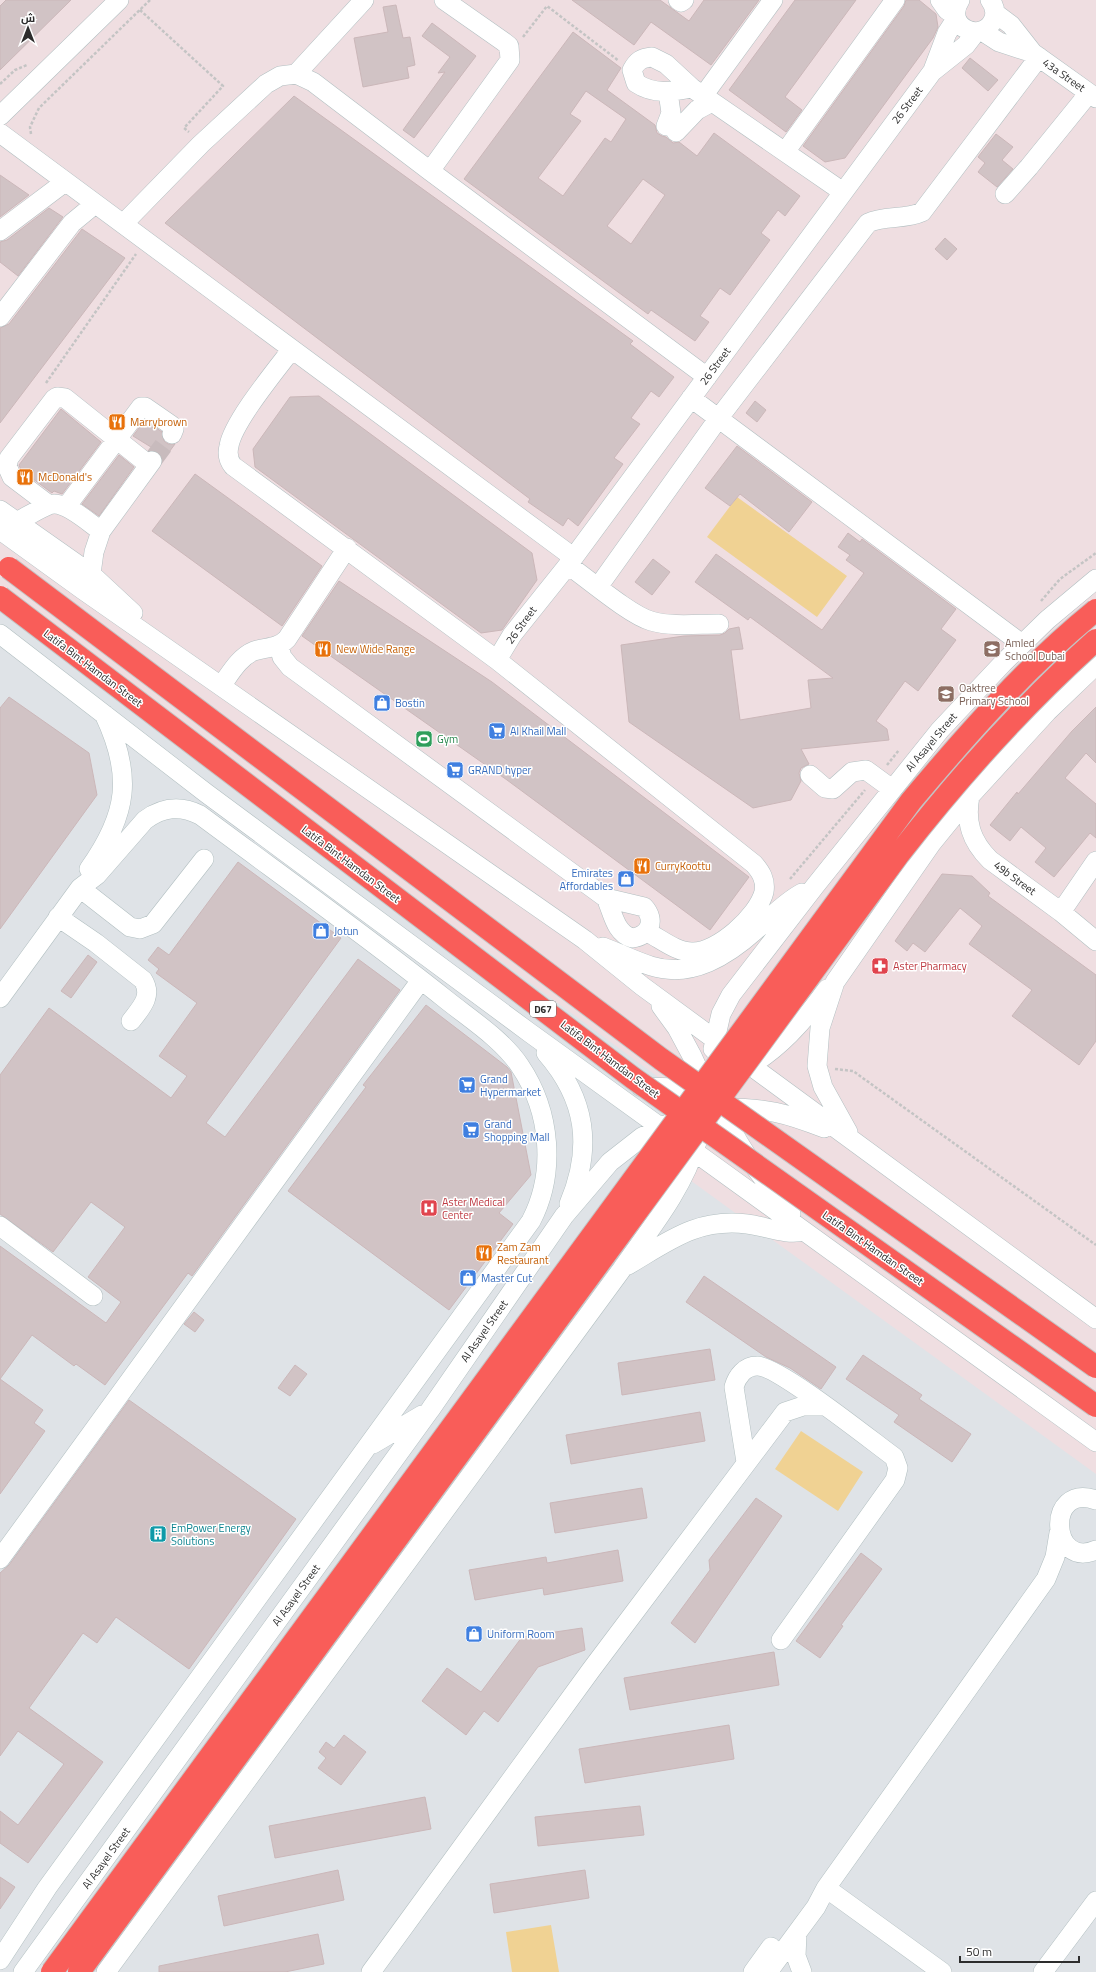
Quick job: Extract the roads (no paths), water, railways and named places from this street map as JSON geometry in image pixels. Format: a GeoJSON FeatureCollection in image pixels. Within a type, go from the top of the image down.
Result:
{"type":"FeatureCollection","features":[{"type":"Feature","properties":{"kind":"main road","name":"D67"},"geometry":{"type":"LineString","coordinates":[[9,568],[661,1059],[1096,1367]]}},
{"type":"Feature","properties":{"kind":"main road","name":"Latifa Bint Hamdan Street"},"geometry":{"type":"LineString","coordinates":[[0,597],[633,1078],[1096,1406]]}},
{"type":"Feature","properties":{"kind":"main road"},"geometry":{"type":"LineString","coordinates":[[52,1972],[907,807],[944,761],[989,712],[1052,649],[1096,610]]}},
{"type":"Feature","properties":{"kind":"main road"},"geometry":{"type":"LineString","coordinates":[[79,1972],[899,854],[936,807],[1001,732],[1038,694],[1096,640]]}},
{"type":"Feature","properties":{"kind":"street"},"geometry":{"type":"LineString","coordinates":[[296,74],[364,0]]}},
{"type":"Feature","properties":{"kind":"street"},"geometry":{"type":"LineString","coordinates":[[430,171],[508,65],[511,53],[509,46],[504,42],[444,0]]}},
{"type":"Feature","properties":{"kind":"street"},"geometry":{"type":"LineString","coordinates":[[678,0],[681,2],[684,0]]}},
{"type":"Feature","properties":{"kind":"street"},"geometry":{"type":"LineString","coordinates":[[668,92],[671,129],[696,110],[703,96],[773,0]]}},
{"type":"Feature","properties":{"kind":"street"},"geometry":{"type":"LineString","coordinates":[[785,152],[895,0]]}},
{"type":"Feature","properties":{"kind":"street","name":"43a Street"},"geometry":{"type":"LineString","coordinates":[[940,0],[947,10],[957,12],[964,28],[979,31],[999,42],[1036,55]]}},
{"type":"Feature","properties":{"kind":"street"},"geometry":{"type":"LineString","coordinates":[[0,116],[111,3]]}},
{"type":"Feature","properties":{"kind":"street","name":"43a Street"},"geometry":{"type":"LineString","coordinates":[[995,5],[1036,55],[1093,95]]}},
{"type":"Feature","properties":{"kind":"street","name":"26 Street"},"geometry":{"type":"LineString","coordinates":[[497,660],[512,635],[570,561],[932,72],[966,45],[979,31],[991,23],[995,5]]}},
{"type":"Feature","properties":{"kind":"street","name":"26 Street"},"geometry":{"type":"LineString","coordinates":[[932,72],[957,12]]}},
{"type":"Feature","properties":{"kind":"street"},"geometry":{"type":"LineString","coordinates":[[598,587],[718,419],[868,223],[878,218],[914,216],[922,212],[1036,55]]}},
{"type":"Feature","properties":{"kind":"street"},"geometry":{"type":"LineString","coordinates":[[703,96],[651,91],[636,83],[632,70],[637,61],[644,58],[652,57],[666,64],[703,96],[843,192]]}},
{"type":"Feature","properties":{"kind":"street"},"geometry":{"type":"LineString","coordinates":[[122,224],[201,144],[266,84],[280,76],[296,74],[313,82],[707,377]]}},
{"type":"Feature","properties":{"kind":"street"},"geometry":{"type":"LineString","coordinates":[[1005,194],[1093,95]]}},
{"type":"Feature","properties":{"kind":"street"},"geometry":{"type":"LineString","coordinates":[[0,133],[292,349],[570,561],[598,587],[635,614],[651,621],[667,624],[719,624]]}},
{"type":"Feature","properties":{"kind":"street"},"geometry":{"type":"LineString","coordinates":[[0,231],[65,182]]}},
{"type":"Feature","properties":{"kind":"street"},"geometry":{"type":"LineString","coordinates":[[0,317],[72,223],[95,204]]}},
{"type":"Feature","properties":{"kind":"street"},"geometry":{"type":"LineString","coordinates":[[292,349],[261,389],[234,431],[229,445],[228,460],[233,466],[246,478],[346,548],[497,660],[754,864],[761,872],[764,881],[764,890],[756,908],[730,937],[720,943],[702,951],[684,951],[647,932]]}},
{"type":"Feature","properties":{"kind":"street"},"geometry":{"type":"LineString","coordinates":[[92,574],[94,552],[101,531],[151,463],[116,439],[65,398],[59,396],[54,399],[9,458],[7,466],[12,477],[101,531]]}},
{"type":"Feature","properties":{"kind":"street"},"geometry":{"type":"LineString","coordinates":[[691,398],[1022,644]]}},
{"type":"Feature","properties":{"kind":"street"},"geometry":{"type":"LineString","coordinates":[[18,521],[58,506],[116,439],[140,408],[144,406],[172,426],[174,429],[172,434]]}},
{"type":"Feature","properties":{"kind":"street"},"geometry":{"type":"LineString","coordinates":[[0,510],[18,521],[92,574],[153,630],[158,642]]}},
{"type":"Feature","properties":{"kind":"street"},"geometry":{"type":"LineString","coordinates":[[0,530],[585,940],[642,986],[715,1038],[1096,1319]]}},
{"type":"Feature","properties":{"kind":"street"},"geometry":{"type":"LineString","coordinates":[[221,686],[246,656],[254,651],[279,646],[287,639],[346,548]]}},
{"type":"Feature","properties":{"kind":"street","name":"Al Asayel Street"},"geometry":{"type":"LineString","coordinates":[[709,1082],[715,1038],[721,1014],[731,995],[815,886],[940,730],[1022,644],[1096,579]]}},
{"type":"Feature","properties":{"kind":"street"},"geometry":{"type":"LineString","coordinates":[[0,634],[104,712],[206,793],[530,1033],[694,1153],[1096,1442]]}},
{"type":"Feature","properties":{"kind":"street"},"geometry":{"type":"LineString","coordinates":[[279,646],[282,657],[290,667],[606,898],[644,907],[650,916],[651,922],[647,932],[643,936],[632,938],[622,933],[617,928],[606,898]]}},
{"type":"Feature","properties":{"kind":"street"},"geometry":{"type":"LineString","coordinates":[[853,1140],[823,1087],[817,1066],[820,1028],[835,982],[931,844],[970,796],[1047,712],[1096,665]]}},
{"type":"Feature","properties":{"kind":"street"},"geometry":{"type":"LineString","coordinates":[[0,998],[80,888],[88,870],[112,831],[121,807],[124,782],[119,753],[104,712]]}},
{"type":"Feature","properties":{"kind":"street"},"geometry":{"type":"LineString","coordinates":[[810,775],[825,788],[833,789],[852,772],[866,770],[892,789]]}},
{"type":"Feature","properties":{"kind":"street","name":"49b Street"},"geometry":{"type":"LineString","coordinates":[[970,796],[968,824],[972,838],[980,850],[990,860],[1061,912],[1096,941]]}},
{"type":"Feature","properties":{"kind":"street"},"geometry":{"type":"LineString","coordinates":[[0,1960],[47,1888],[531,1221],[540,1203],[545,1184],[547,1163],[544,1123],[531,1084],[508,1050],[421,980],[200,815],[190,810],[178,808],[160,811],[145,820],[96,875],[80,888]]}},
{"type":"Feature","properties":{"kind":"street"},"geometry":{"type":"LineString","coordinates":[[80,888],[130,927],[144,928],[156,920],[204,859]]}},
{"type":"Feature","properties":{"kind":"street"},"geometry":{"type":"LineString","coordinates":[[1061,912],[1096,860]]}},
{"type":"Feature","properties":{"kind":"street"},"geometry":{"type":"LineString","coordinates":[[585,940],[653,966],[673,969],[694,967],[713,961],[731,951],[798,895],[815,886]]}},
{"type":"Feature","properties":{"kind":"street"},"geometry":{"type":"LineString","coordinates":[[333,887],[342,920]]}},
{"type":"Feature","properties":{"kind":"street"},"geometry":{"type":"LineString","coordinates":[[58,917],[96,943],[143,980],[146,985],[147,997],[131,1021]]}},
{"type":"Feature","properties":{"kind":"street"},"geometry":{"type":"LineString","coordinates":[[0,1559],[421,980]]}},
{"type":"Feature","properties":{"kind":"street"},"geometry":{"type":"LineString","coordinates":[[530,1033],[548,1037],[600,1072],[628,1084],[643,1088],[681,1088],[709,1082],[750,1065],[785,1039],[800,1023],[830,985],[835,982]]}},
{"type":"Feature","properties":{"kind":"street"},"geometry":{"type":"LineString","coordinates":[[642,986],[661,1006],[677,1028],[709,1082],[744,1155],[804,1231]]}},
{"type":"Feature","properties":{"kind":"street"},"geometry":{"type":"LineString","coordinates":[[530,1033],[567,1080],[580,1112],[582,1126],[580,1164],[577,1182],[564,1216]]}},
{"type":"Feature","properties":{"kind":"street"},"geometry":{"type":"LineString","coordinates":[[106,1972],[622,1269],[678,1188],[694,1153],[709,1082]]}},
{"type":"Feature","properties":{"kind":"street"},"geometry":{"type":"LineString","coordinates":[[564,1216],[610,1162],[642,1137],[660,1127],[702,1113],[721,1109],[768,1110],[792,1115],[853,1140]]}},
{"type":"Feature","properties":{"kind":"street","name":"Al Asayel Street"},"geometry":{"type":"LineString","coordinates":[[23,1972],[430,1410],[564,1216]]}},
{"type":"Feature","properties":{"kind":"street"},"geometry":{"type":"LineString","coordinates":[[622,1269],[674,1237],[688,1230],[710,1224],[746,1224],[791,1232],[804,1231]]}},
{"type":"Feature","properties":{"kind":"street"},"geometry":{"type":"LineString","coordinates":[[0,1226],[93,1296]]}},
{"type":"Feature","properties":{"kind":"street"},"geometry":{"type":"LineString","coordinates":[[746,1462],[734,1393],[736,1381],[743,1371],[758,1366],[779,1374],[825,1406],[894,1457],[897,1463],[898,1474],[896,1480],[781,1640]]}},
{"type":"Feature","properties":{"kind":"street"},"geometry":{"type":"LineString","coordinates":[[779,1374],[784,1392],[785,1412]]}},
{"type":"Feature","properties":{"kind":"street"},"geometry":{"type":"LineString","coordinates":[[371,1972],[591,1670],[785,1412],[803,1406],[825,1406]]}},
{"type":"Feature","properties":{"kind":"street"},"geometry":{"type":"LineString","coordinates":[[364,1450],[430,1410]]}},
{"type":"Feature","properties":{"kind":"street"},"geometry":{"type":"LineString","coordinates":[[768,1972],[797,1934],[816,1907],[826,1888],[1046,1579],[1055,1557],[1060,1516],[1070,1503],[1086,1498],[1096,1500]]}},
{"type":"Feature","properties":{"kind":"street"},"geometry":{"type":"LineString","coordinates":[[1059,1533],[1069,1547],[1090,1551]]}},
{"type":"Feature","properties":{"kind":"street"},"geometry":{"type":"LineString","coordinates":[[1046,1579],[1064,1564],[1090,1551]]}},
{"type":"Feature","properties":{"kind":"street"},"geometry":{"type":"LineString","coordinates":[[753,1972],[792,1920],[826,1888]]}},
{"type":"Feature","properties":{"kind":"street"},"geometry":{"type":"LineString","coordinates":[[826,1888],[942,1972]]}},
{"type":"Feature","properties":{"kind":"street"},"geometry":{"type":"LineString","coordinates":[[1043,1972],[1096,1901]]}},
{"type":"Feature","properties":{"kind":"street"},"geometry":{"type":"LineString","coordinates":[[797,1934],[796,1956],[802,1972]]}},
{"type":"Feature","properties":{"kind":"tunnel"},"geometry":{"type":"LineString","coordinates":[[152,461],[172,434]]}},
{"type":"Feature","properties":{"kind":"place","name":"Marrybrown"},"geometry":{"type":"Point","coordinates":[117,422]}},
{"type":"Feature","properties":{"kind":"place","name":"McDonald's"},"geometry":{"type":"Point","coordinates":[25,477]}},
{"type":"Feature","properties":{"kind":"place","name":"New Wide Range"},"geometry":{"type":"Point","coordinates":[323,649]}},
{"type":"Feature","properties":{"kind":"place","name":"Amled School Dubai"},"geometry":{"type":"Point","coordinates":[992,649]}},
{"type":"Feature","properties":{"kind":"place","name":"Oaktree Primary School"},"geometry":{"type":"Point","coordinates":[946,694]}},
{"type":"Feature","properties":{"kind":"place","name":"Bostin"},"geometry":{"type":"Point","coordinates":[382,703]}},
{"type":"Feature","properties":{"kind":"place","name":"Al Khail Mall"},"geometry":{"type":"Point","coordinates":[497,731]}},
{"type":"Feature","properties":{"kind":"place","name":"Gym"},"geometry":{"type":"Point","coordinates":[424,739]}},
{"type":"Feature","properties":{"kind":"place","name":"GRAND hyper"},"geometry":{"type":"Point","coordinates":[455,770]}},
{"type":"Feature","properties":{"kind":"place","name":"CurryKoottu"},"geometry":{"type":"Point","coordinates":[642,866]}},
{"type":"Feature","properties":{"kind":"place","name":"Emirates Affordables"},"geometry":{"type":"Point","coordinates":[626,879]}},
{"type":"Feature","properties":{"kind":"place","name":"Jotun"},"geometry":{"type":"Point","coordinates":[321,931]}},
{"type":"Feature","properties":{"kind":"place","name":"Aster Pharmacy"},"geometry":{"type":"Point","coordinates":[880,966]}},
{"type":"Feature","properties":{"kind":"place","name":"Grand Hypermarket"},"geometry":{"type":"Point","coordinates":[467,1085]}},
{"type":"Feature","properties":{"kind":"place","name":"Grand Shopping Mall"},"geometry":{"type":"Point","coordinates":[471,1130]}},
{"type":"Feature","properties":{"kind":"place","name":"Aster Medical Center"},"geometry":{"type":"Point","coordinates":[429,1208]}},
{"type":"Feature","properties":{"kind":"place","name":"Zam Zam Restaurant"},"geometry":{"type":"Point","coordinates":[484,1253]}},
{"type":"Feature","properties":{"kind":"place","name":"Master Cut"},"geometry":{"type":"Point","coordinates":[468,1278]}},
{"type":"Feature","properties":{"kind":"place","name":"EmPower Energy Solutions"},"geometry":{"type":"Point","coordinates":[158,1534]}},
{"type":"Feature","properties":{"kind":"place","name":"Uniform Room"},"geometry":{"type":"Point","coordinates":[474,1634]}}]}
